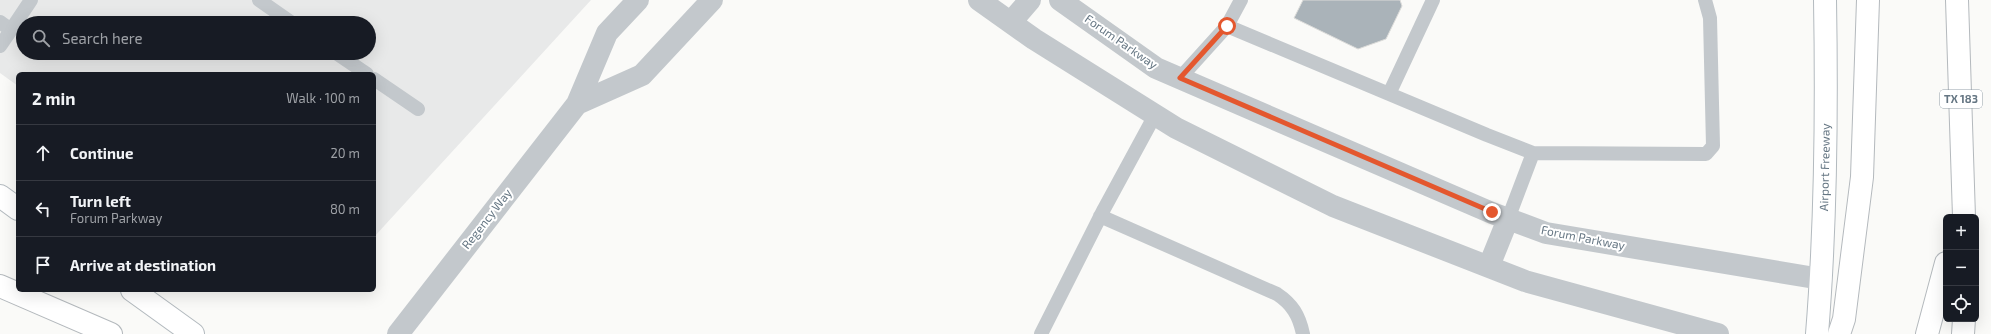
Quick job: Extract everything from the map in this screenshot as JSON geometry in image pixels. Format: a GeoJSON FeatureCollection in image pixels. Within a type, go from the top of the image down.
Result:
{"type":"FeatureCollection","features":[{"type":"Feature","properties":{"kind":"main road","name":"Airport Freeway"},"geometry":{"type":"LineString","coordinates":[[1817,334],[1821,279],[1826,100],[1825,0]]}},
{"type":"Feature","properties":{"kind":"main road"},"geometry":{"type":"LineString","coordinates":[[1839,334],[1844,319],[1862,177],[1868,0]]}},
{"type":"Feature","properties":{"kind":"main road","name":"TX 183"},"geometry":{"type":"LineString","coordinates":[[1957,0],[1964,214]]}},
{"type":"Feature","properties":{"kind":"main road"},"geometry":{"type":"LineString","coordinates":[[1959,214],[1964,195]]}},
{"type":"Feature","properties":{"kind":"main road"},"geometry":{"type":"LineString","coordinates":[[0,196],[16,208]]}},
{"type":"Feature","properties":{"kind":"main road"},"geometry":{"type":"LineString","coordinates":[[1927,334],[1943,275]]}},
{"type":"Feature","properties":{"kind":"main road"},"geometry":{"type":"LineString","coordinates":[[0,286],[112,334]]}},
{"type":"Feature","properties":{"kind":"main road"},"geometry":{"type":"LineString","coordinates":[[135,292],[193,334]]}},
{"type":"Feature","properties":{"kind":"main road"},"geometry":{"type":"LineString","coordinates":[[1964,322],[1964,334]]}},
{"type":"Feature","properties":{"kind":"street","name":"Regency Way"},"geometry":{"type":"LineString","coordinates":[[398,334],[577,104],[607,33],[638,0]]}},
{"type":"Feature","properties":{"kind":"street","name":"Regency Way"},"geometry":{"type":"LineString","coordinates":[[577,104],[642,75],[712,0]]}},
{"type":"Feature","properties":{"kind":"street"},"geometry":{"type":"LineString","coordinates":[[978,0],[1176,128],[1333,206],[1525,281],[1718,334]]}},
{"type":"Feature","properties":{"kind":"street"},"geometry":{"type":"LineString","coordinates":[[1010,22],[1030,0]]}},
{"type":"Feature","properties":{"kind":"street","name":"Forum Parkway"},"geometry":{"type":"LineString","coordinates":[[1060,0],[1156,68],[1508,219],[1546,233],[1821,279]]}},
{"type":"Feature","properties":{"kind":"street"},"geometry":{"type":"LineString","coordinates":[[1489,266],[1508,219]]}},
{"type":"Feature","properties":{"kind":"lane"},"geometry":{"type":"LineString","coordinates":[[0,46],[6,26],[31,0]]}},
{"type":"Feature","properties":{"kind":"lane"},"geometry":{"type":"LineString","coordinates":[[259,0],[282,16]]}},
{"type":"Feature","properties":{"kind":"lane"},"geometry":{"type":"LineString","coordinates":[[1180,78],[1227,26],[1241,0]]}},
{"type":"Feature","properties":{"kind":"lane"},"geometry":{"type":"LineString","coordinates":[[1389,94],[1433,0]]}},
{"type":"Feature","properties":{"kind":"lane"},"geometry":{"type":"LineString","coordinates":[[1227,26],[1533,153],[1706,154],[1710,152],[1713,146],[1710,18],[1704,0]]}},
{"type":"Feature","properties":{"kind":"lane"},"geometry":{"type":"LineString","coordinates":[[346,60],[364,72]]}},
{"type":"Feature","properties":{"kind":"lane"},"geometry":{"type":"LineString","coordinates":[[376,80],[418,109]]}},
{"type":"Feature","properties":{"kind":"lane"},"geometry":{"type":"LineString","coordinates":[[1040,334],[1100,216],[1155,115]]}},
{"type":"Feature","properties":{"kind":"lane"},"geometry":{"type":"LineString","coordinates":[[1508,219],[1533,153]]}},
{"type":"Feature","properties":{"kind":"lane"},"geometry":{"type":"LineString","coordinates":[[1100,216],[1276,294],[1287,301],[1296,311],[1303,334]]}},
{"type":"Feature","properties":{"kind":"shaded area"},"geometry":{"type":"Polygon","coordinates":[[[0,0],[591,0],[376,235],[376,72],[16,72],[16,85],[0,73],[0,0]]]}},
{"type":"Feature","properties":{"kind":"building"},"geometry":{"type":"Polygon","coordinates":[[[1303,0],[1400,0],[1402,6],[1386,39],[1358,49],[1294,18],[1303,0]]]}},
{"type":"Feature","properties":{"kind":"route"},"geometry":{"type":"LineString","coordinates":[[1227,26],[1180,78],[1492,212]]}}]}
